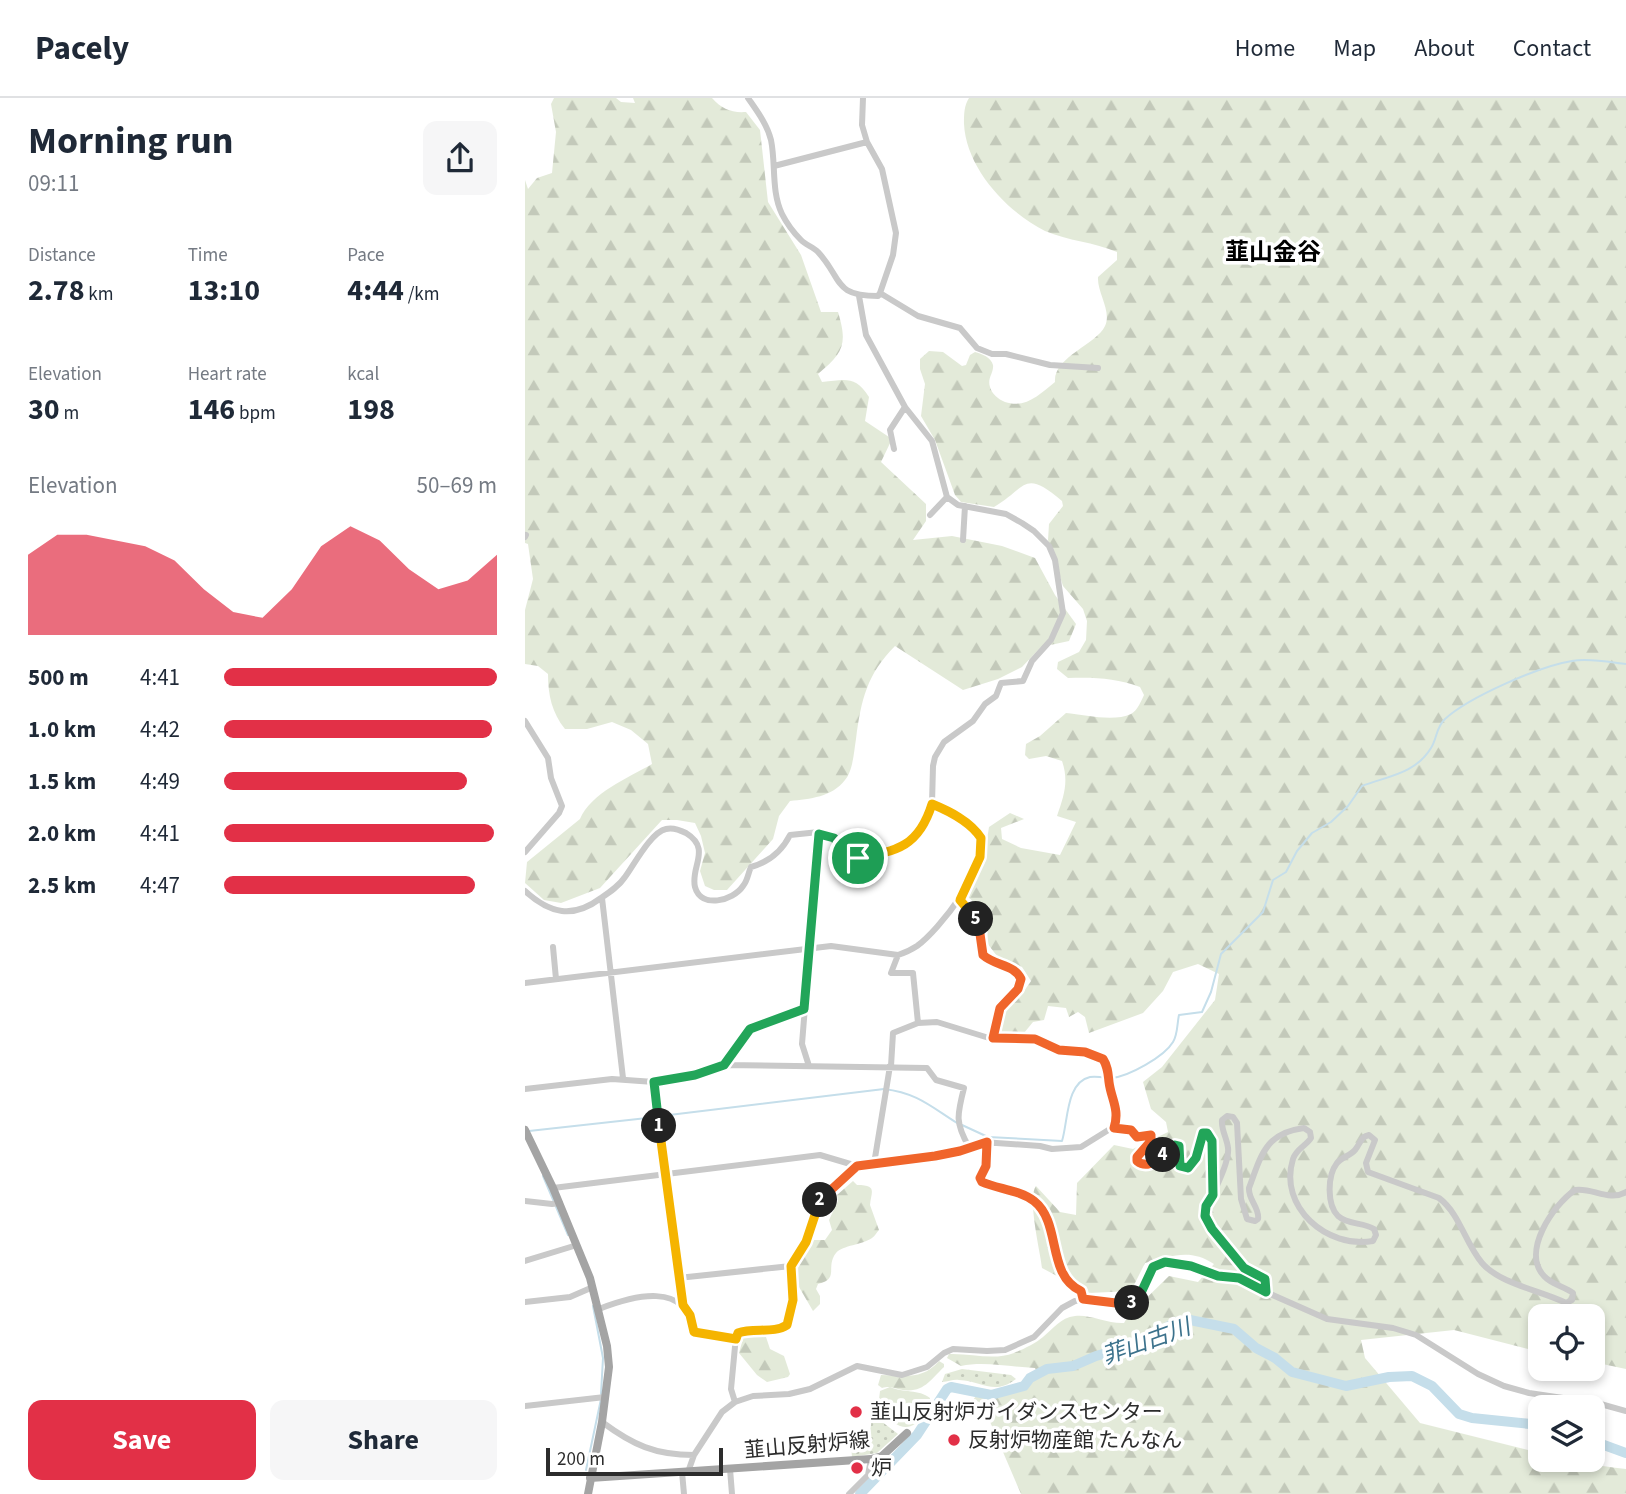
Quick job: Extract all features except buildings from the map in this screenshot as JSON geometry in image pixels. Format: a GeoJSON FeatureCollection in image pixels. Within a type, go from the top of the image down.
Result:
{"type":"FeatureCollection","features":[{"type":"Feature","properties":{"kind":"main road"},"geometry":{"type":"LineString","coordinates":[[527,1132],[553,1188],[556,1204],[577,1245],[599,1308],[609,1367],[588,1494]]}},
{"type":"Feature","properties":{"kind":"main road","name":"韮山反射炉線"},"geometry":{"type":"LineString","coordinates":[[590,1478],[871,1460],[888,1452],[907,1433]]}},
{"type":"Feature","properties":{"kind":"street"},"geometry":{"type":"LineString","coordinates":[[748,98],[768,131],[774,184],[781,212],[801,241],[818,253],[839,285],[859,296],[878,296],[893,255],[896,233],[882,169],[867,142],[862,125],[863,98]]}},
{"type":"Feature","properties":{"kind":"street"},"geometry":{"type":"LineString","coordinates":[[774,166],[867,142]]}},
{"type":"Feature","properties":{"kind":"street"},"geometry":{"type":"LineString","coordinates":[[880,293],[918,316],[960,328],[977,348],[992,354],[1006,354],[1050,365],[1098,368]]}},
{"type":"Feature","properties":{"kind":"street"},"geometry":{"type":"LineString","coordinates":[[525,891],[543,906],[574,912],[587,908],[617,887],[657,833],[667,828],[679,830],[696,843],[699,860],[695,884],[699,894],[710,901],[721,900],[739,891],[751,867],[768,861],[785,846],[790,835],[819,832],[834,838],[843,852],[853,858],[893,851],[905,846],[916,836],[932,804],[933,766],[944,742],[979,715],[985,704],[996,696],[1001,683],[1023,681],[1032,661],[1051,640],[1063,614],[1058,569],[1048,546],[1034,531],[1006,514],[958,505],[947,497],[932,441],[905,407],[866,335],[859,296]]}},
{"type":"Feature","properties":{"kind":"street"},"geometry":{"type":"LineString","coordinates":[[894,449],[890,430],[905,407]]}},
{"type":"Feature","properties":{"kind":"street"},"geometry":{"type":"LineString","coordinates":[[930,515],[947,497]]}},
{"type":"Feature","properties":{"kind":"street"},"geometry":{"type":"LineString","coordinates":[[963,540],[965,506]]}},
{"type":"Feature","properties":{"kind":"street"},"geometry":{"type":"LineString","coordinates":[[525,721],[548,758],[551,778],[562,806],[525,852]]}},
{"type":"Feature","properties":{"kind":"street"},"geometry":{"type":"LineString","coordinates":[[525,983],[810,947],[831,946],[898,956],[919,945],[960,900],[980,857],[981,838],[961,819],[932,804]]}},
{"type":"Feature","properties":{"kind":"street"},"geometry":{"type":"LineString","coordinates":[[809,1066],[802,1044],[819,834]]}},
{"type":"Feature","properties":{"kind":"street"},"geometry":{"type":"LineString","coordinates":[[602,898],[623,1078]]}},
{"type":"Feature","properties":{"kind":"street"},"geometry":{"type":"LineString","coordinates":[[960,900],[969,909],[979,927],[983,955],[990,961],[1013,969],[1021,979],[1018,989],[1000,1008],[993,1038]]}},
{"type":"Feature","properties":{"kind":"street"},"geometry":{"type":"LineString","coordinates":[[553,947],[557,979]]}},
{"type":"Feature","properties":{"kind":"street"},"geometry":{"type":"LineString","coordinates":[[898,956],[891,974],[913,973],[918,1023]]}},
{"type":"Feature","properties":{"kind":"street"},"geometry":{"type":"LineString","coordinates":[[724,1065],[750,1029],[804,1009]]}},
{"type":"Feature","properties":{"kind":"street"},"geometry":{"type":"LineString","coordinates":[[874,1164],[893,1033],[918,1023],[937,1022],[993,1038],[1035,1039],[1059,1050],[1085,1052],[1103,1059],[1117,1108],[1114,1128]]}},
{"type":"Feature","properties":{"kind":"street"},"geometry":{"type":"LineString","coordinates":[[525,1089],[623,1078],[654,1082],[695,1075],[724,1065],[927,1068],[936,1080],[964,1088],[958,1120],[959,1130],[969,1147]]}},
{"type":"Feature","properties":{"kind":"street"},"geometry":{"type":"LineString","coordinates":[[654,1082],[683,1305],[690,1315],[694,1332],[736,1339]]}},
{"type":"Feature","properties":{"kind":"street"},"geometry":{"type":"LineString","coordinates":[[1266,1292],[1265,1279],[1244,1268],[1209,1223],[1205,1211],[1228,1156],[1228,1146],[1221,1124],[1225,1117],[1233,1117],[1237,1123],[1241,1207],[1247,1219],[1258,1219],[1259,1215],[1249,1196],[1249,1188],[1267,1146],[1277,1136],[1304,1128],[1310,1132],[1311,1138],[1293,1159],[1290,1189],[1293,1198],[1324,1232],[1349,1240],[1372,1242],[1376,1237],[1374,1230],[1342,1219],[1330,1200],[1335,1167],[1339,1161],[1354,1152],[1364,1136],[1369,1135],[1375,1140],[1366,1163],[1368,1172],[1378,1178],[1439,1198],[1448,1206],[1486,1266],[1516,1283],[1566,1303],[1572,1300],[1573,1293],[1551,1282],[1536,1265],[1536,1248],[1543,1226],[1575,1190],[1583,1189],[1615,1197],[1626,1192]]}},
{"type":"Feature","properties":{"kind":"street"},"geometry":{"type":"LineString","coordinates":[[553,1188],[820,1155],[857,1166],[935,1156],[987,1142],[1052,1149],[1081,1147],[1114,1128],[1131,1130],[1137,1137],[1151,1135],[1151,1141],[1137,1157],[1141,1164],[1151,1164],[1177,1145],[1180,1148],[1180,1166],[1186,1169],[1196,1158],[1203,1133],[1209,1133],[1212,1141],[1213,1195]]}},
{"type":"Feature","properties":{"kind":"street"},"geometry":{"type":"LineString","coordinates":[[987,1142],[986,1166],[980,1178],[982,1182],[1036,1202],[1049,1229],[1062,1271],[1073,1287],[1081,1291],[1083,1299]]}},
{"type":"Feature","properties":{"kind":"street"},"geometry":{"type":"LineString","coordinates":[[735,1402],[731,1389],[738,1333],[746,1330],[781,1329],[787,1325],[793,1300],[791,1266],[806,1242],[818,1204],[857,1166]]}},
{"type":"Feature","properties":{"kind":"street"},"geometry":{"type":"LineString","coordinates":[[525,1201],[556,1204]]}},
{"type":"Feature","properties":{"kind":"street"},"geometry":{"type":"LineString","coordinates":[[525,1261],[577,1245]]}},
{"type":"Feature","properties":{"kind":"street"},"geometry":{"type":"LineString","coordinates":[[684,1494],[685,1472],[694,1455],[722,1412],[735,1402],[753,1396],[789,1394],[810,1389],[857,1366],[902,1375],[927,1367],[953,1349],[1005,1350],[1030,1339],[1062,1308],[1083,1299],[1130,1303],[1140,1295],[1153,1267],[1165,1262],[1191,1266],[1218,1276],[1239,1278],[1327,1319],[1393,1328],[1416,1335],[1478,1374],[1504,1386],[1626,1411]]}},
{"type":"Feature","properties":{"kind":"street"},"geometry":{"type":"LineString","coordinates":[[678,1278],[791,1266]]}},
{"type":"Feature","properties":{"kind":"street"},"geometry":{"type":"LineString","coordinates":[[525,1302],[570,1297],[590,1288]]}},
{"type":"Feature","properties":{"kind":"street"},"geometry":{"type":"LineString","coordinates":[[599,1308],[647,1295],[683,1305]]}},
{"type":"Feature","properties":{"kind":"street"},"geometry":{"type":"LineString","coordinates":[[525,1406],[605,1397]]}},
{"type":"Feature","properties":{"kind":"street"},"geometry":{"type":"LineString","coordinates":[[602,1422],[650,1451],[694,1455]]}},
{"type":"Feature","properties":{"kind":"street"},"geometry":{"type":"LineString","coordinates":[[849,1494],[868,1475],[871,1460]]}},
{"type":"Feature","properties":{"kind":"street"},"geometry":{"type":"LineString","coordinates":[[730,1469],[732,1494]]}},
{"type":"Feature","properties":{"kind":"green space"},"geometry":{"type":"Polygon","coordinates":[[[554,98],[616,98],[621,102],[635,103],[633,98],[712,98],[727,110],[746,112],[760,130],[768,202],[801,255],[821,312],[838,312],[843,333],[841,348],[818,374],[822,382],[854,382],[869,397],[865,421],[892,439],[881,462],[926,504],[926,521],[913,540],[952,536],[1002,546],[1035,558],[1055,595],[1076,624],[1069,641],[1041,647],[1022,667],[998,679],[963,690],[895,646],[885,656],[867,688],[848,776],[840,786],[827,794],[790,801],[779,816],[773,839],[727,890],[714,890],[705,886],[700,871],[705,853],[701,836],[695,823],[677,820],[662,820],[600,888],[561,903],[544,900],[525,883],[527,862],[580,819],[601,794],[652,764],[648,744],[631,730],[612,722],[587,729],[565,729],[552,703],[548,674],[538,666],[525,664],[525,610],[533,579],[528,544],[525,543],[525,180],[528,189],[537,178],[552,173],[556,132],[551,104],[554,98]]]}},
{"type":"Feature","properties":{"kind":"green space"},"geometry":{"type":"Polygon","coordinates":[[[969,98],[1626,98],[1626,1369],[1605,1365],[1605,1304],[1528,1304],[1528,1349],[1454,1330],[1361,1340],[1365,1358],[1420,1423],[1528,1450],[1528,1472],[1605,1472],[1605,1466],[1626,1469],[1626,1494],[1021,1494],[982,1403],[973,1400],[976,1396],[1002,1394],[1024,1387],[1039,1376],[1035,1368],[988,1364],[961,1366],[947,1358],[949,1354],[990,1357],[1014,1353],[1037,1341],[1061,1321],[1075,1316],[1124,1323],[1169,1276],[1198,1282],[1214,1264],[1189,1255],[1164,1258],[1145,1263],[1131,1291],[1089,1293],[1042,1268],[1033,1201],[1036,1186],[1060,1212],[1076,1215],[1077,1183],[1114,1145],[1133,1149],[1168,1132],[1166,1122],[1151,1109],[1143,1082],[1162,1067],[1215,1000],[1219,974],[1198,964],[1173,972],[1163,991],[1143,1013],[1089,1033],[1085,1017],[1078,1012],[1069,1017],[1066,1008],[1048,1006],[1044,1020],[1033,1022],[1024,1033],[999,1032],[1003,1011],[1009,1002],[1022,994],[1031,981],[1022,967],[997,956],[987,943],[989,906],[976,904],[968,897],[983,865],[989,827],[1010,813],[1024,819],[1001,828],[1002,839],[1021,848],[1060,855],[1076,822],[1057,816],[1065,788],[1062,761],[1046,756],[1029,759],[1025,755],[1026,744],[1040,736],[1066,713],[1116,718],[1136,710],[1144,695],[1140,687],[1131,684],[1105,679],[1068,678],[1057,669],[1058,662],[1079,652],[1086,640],[1087,621],[1083,609],[1063,586],[1048,540],[1049,524],[1063,506],[1062,501],[1040,485],[1032,483],[1026,484],[994,507],[961,502],[955,495],[935,440],[921,416],[925,384],[920,359],[929,351],[943,352],[962,366],[966,365],[970,355],[975,352],[986,356],[993,365],[989,381],[991,390],[1005,402],[1020,404],[1044,391],[1055,382],[1061,365],[1105,326],[1107,314],[1098,277],[1117,260],[1117,252],[1045,231],[1003,200],[980,172],[972,157],[964,124],[969,98]]]}},
{"type":"Feature","properties":{"kind":"green space"},"geometry":{"type":"Polygon","coordinates":[[[853,1181],[857,1185],[871,1188],[870,1205],[879,1230],[868,1240],[836,1253],[829,1279],[818,1284],[816,1289],[820,1304],[813,1311],[799,1287],[795,1266],[812,1240],[825,1240],[832,1230],[829,1220],[838,1201],[837,1195],[853,1181]]]}},
{"type":"Feature","properties":{"kind":"green space"},"geometry":{"type":"Polygon","coordinates":[[[744,1335],[766,1337],[770,1349],[784,1356],[790,1374],[788,1377],[767,1382],[757,1375],[739,1353],[744,1335]]]}},
{"type":"Feature","properties":{"kind":"green space"},"geometry":{"type":"Polygon","coordinates":[[[939,1361],[944,1367],[922,1387],[903,1390],[882,1388],[878,1385],[881,1375],[919,1374],[926,1372],[939,1361]]]}},
{"type":"Feature","properties":{"kind":"green space"},"geometry":{"type":"Polygon","coordinates":[[[962,1369],[1011,1375],[1016,1379],[994,1387],[959,1380],[942,1382],[945,1374],[962,1369]]]}},
{"type":"Feature","properties":{"kind":"green space"},"geometry":{"type":"Polygon","coordinates":[[[890,1387],[921,1393],[930,1398],[921,1419],[911,1426],[900,1426],[878,1408],[880,1391],[890,1387]]]}},
{"type":"Feature","properties":{"kind":"green space"},"geometry":{"type":"Polygon","coordinates":[[[872,1418],[877,1418],[898,1434],[877,1453],[852,1457],[850,1433],[870,1432],[872,1418]]]}},
{"type":"Feature","properties":{"kind":"waterway"},"geometry":{"type":"LineString","coordinates":[[1112,1078],[1146,1065],[1162,1054],[1176,1036],[1179,1015],[1202,1012],[1211,992],[1221,954],[1263,912],[1273,880],[1286,872],[1297,851],[1312,833],[1331,822],[1348,806],[1362,786],[1417,764],[1431,748],[1445,719],[1456,710],[1487,692],[1558,664],[1585,660],[1626,664]]}},
{"type":"Feature","properties":{"kind":"waterway"},"geometry":{"type":"LineString","coordinates":[[962,1125],[988,1137],[1062,1141],[1069,1104],[1076,1086],[1090,1077],[1107,1078]]}},
{"type":"Feature","properties":{"kind":"waterway"},"geometry":{"type":"LineString","coordinates":[[661,1116],[884,1089],[914,1097],[957,1123]]}},
{"type":"Feature","properties":{"kind":"waterway"},"geometry":{"type":"LineString","coordinates":[[529,1131],[656,1117]]}},
{"type":"Feature","properties":{"kind":"waterway"},"geometry":{"type":"LineString","coordinates":[[543,1176],[568,1235]]}},
{"type":"Feature","properties":{"kind":"waterway"},"geometry":{"type":"LineString","coordinates":[[593,1306],[603,1358],[601,1394]]}},
{"type":"Feature","properties":{"kind":"waterway","name":"菲山古川"},"geometry":{"type":"LineString","coordinates":[[860,1494],[917,1435],[947,1389],[951,1387],[991,1395],[1024,1386],[1030,1378],[1047,1369],[1073,1366],[1131,1346],[1177,1322],[1190,1320],[1234,1329],[1256,1348],[1275,1358],[1292,1372],[1346,1386],[1389,1377],[1412,1376],[1432,1386],[1459,1414],[1472,1418],[1528,1424]]}},
{"type":"Feature","properties":{"kind":"waterway"},"geometry":{"type":"LineString","coordinates":[[586,1470],[601,1399]]}},
{"type":"Feature","properties":{"kind":"waterway","name":"菲山古川"},"geometry":{"type":"LineString","coordinates":[[1605,1445],[1626,1453]]}},
{"type":"Feature","properties":{"kind":"place","name":"韮山反射炉ガイダンスセンター"},"geometry":{"type":"Point","coordinates":[856,1412]}},
{"type":"Feature","properties":{"kind":"place","name":"反射炉物産館 たんなん"},"geometry":{"type":"Point","coordinates":[954,1440]}},
{"type":"Feature","properties":{"kind":"place","name":"炉"},"geometry":{"type":"Point","coordinates":[857,1468]}},
{"type":"Feature","properties":{"kind":"district","name":"韮山金谷"},"geometry":{"type":"Point","coordinates":[1273,252]}},
{"type":"Feature","properties":{"kind":"route"},"geometry":{"type":"LineString","coordinates":[[932,804],[961,819],[978,834],[982,842],[980,857],[960,900],[969,909],[979,927],[983,955],[990,961],[1013,969],[1021,979],[1018,989],[1000,1008],[993,1038],[1030,1038],[1059,1050],[1085,1052],[1103,1059],[1117,1108],[1114,1128],[1131,1130],[1137,1137],[1150,1134],[1152,1137],[1150,1143],[1138,1154],[1137,1161],[1141,1164],[1151,1164],[1177,1145],[1180,1148],[1180,1166],[1188,1168],[1196,1158],[1203,1133],[1209,1133],[1212,1138],[1213,1195],[1206,1206],[1205,1216],[1212,1229],[1244,1268],[1265,1279],[1266,1292],[1233,1276],[1218,1276],[1191,1266],[1165,1262],[1153,1267],[1135,1301],[1116,1304],[1083,1299],[1081,1291],[1066,1280],[1049,1229],[1036,1202],[982,1182],[980,1178],[985,1172],[987,1142],[982,1142],[960,1151],[935,1156],[857,1166],[818,1204],[806,1242],[791,1266],[793,1300],[787,1325],[781,1329],[746,1330],[738,1333],[736,1339],[694,1332],[690,1315],[683,1305],[678,1278],[654,1082],[695,1075],[724,1065],[750,1029],[804,1009],[819,834],[834,838],[843,852],[858,858],[905,846],[922,827],[932,804]]}}]}
